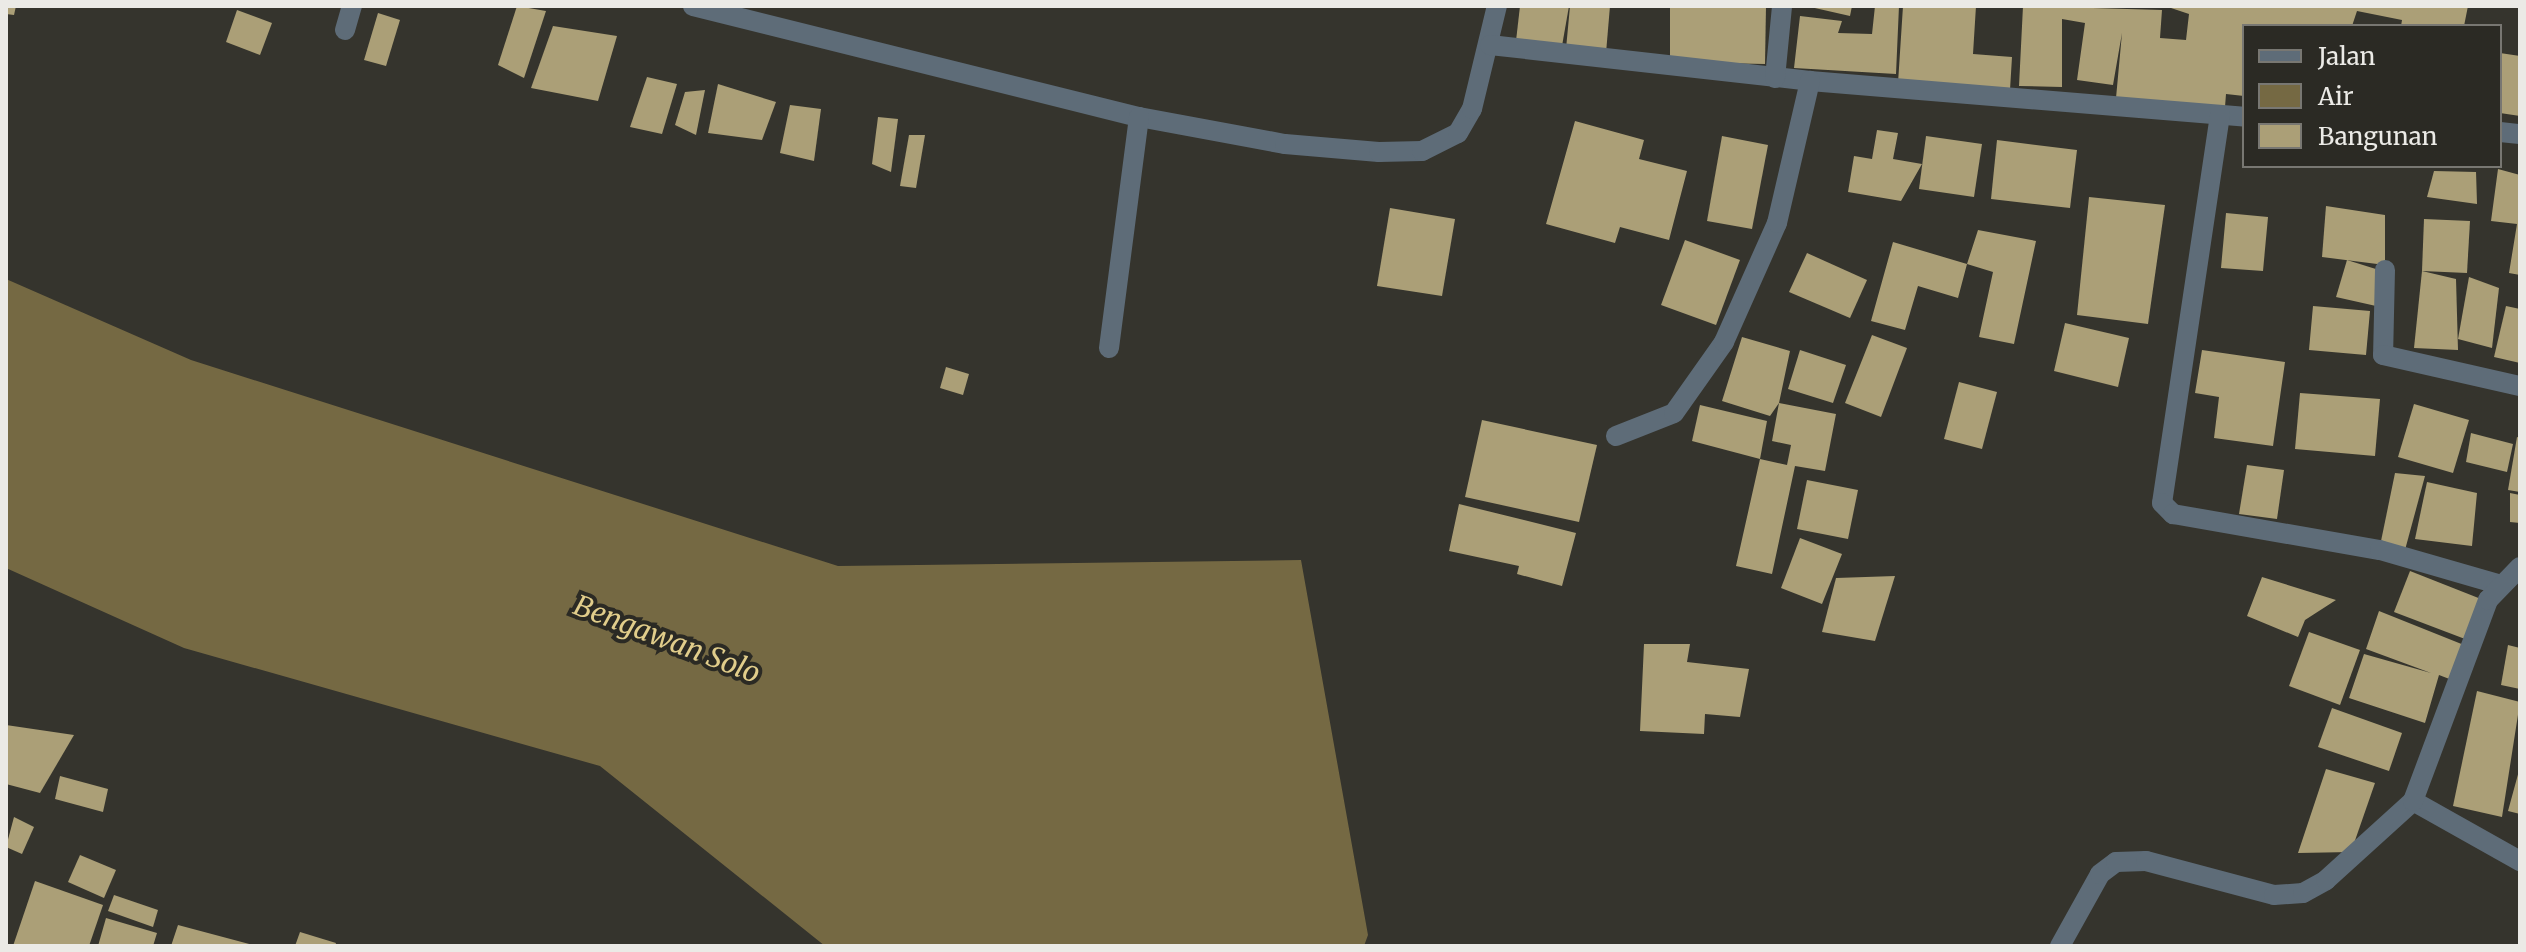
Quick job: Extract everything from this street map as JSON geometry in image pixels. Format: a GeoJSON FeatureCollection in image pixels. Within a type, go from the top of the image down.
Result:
{"type":"FeatureCollection","features":[{"type":"Feature","properties":{"kind":"street"},"geometry":{"type":"LineString","coordinates":[[345,30],[352,6]]}},
{"type":"Feature","properties":{"kind":"street"},"geometry":{"type":"LineString","coordinates":[[693,6],[1139,117],[1285,144],[1422,151],[1458,133],[1490,45],[1497,6]]}},
{"type":"Feature","properties":{"kind":"street"},"geometry":{"type":"LineString","coordinates":[[1775,78],[1782,6]]}},
{"type":"Feature","properties":{"kind":"street"},"geometry":{"type":"LineString","coordinates":[[1490,45],[1775,78],[2242,117]]}},
{"type":"Feature","properties":{"kind":"street"},"geometry":{"type":"LineString","coordinates":[[1616,436],[1674,413],[1724,342],[1777,223],[1810,81]]}},
{"type":"Feature","properties":{"kind":"street"},"geometry":{"type":"LineString","coordinates":[[2220,115],[2162,503],[2173,514],[2380,550],[2498,584]]}},
{"type":"Feature","properties":{"kind":"street"},"geometry":{"type":"LineString","coordinates":[[1109,348],[1139,117]]}},
{"type":"Feature","properties":{"kind":"street"},"geometry":{"type":"LineString","coordinates":[[2385,270],[2383,355],[2520,386]]}},
{"type":"Feature","properties":{"kind":"street"},"geometry":{"type":"LineString","coordinates":[[2060,946],[2100,874],[2116,862],[2146,861],[2241,891],[2303,893],[2413,801],[2498,584],[2520,567]]}},
{"type":"Feature","properties":{"kind":"street"},"geometry":{"type":"LineString","coordinates":[[2413,801],[2520,861]]}},
{"type":"Feature","properties":{"kind":"water","name":"Bengawan Solo"},"geometry":{"type":"Polygon","coordinates":[[[6,279],[191,360],[838,566],[1301,560],[1368,935],[1364,946],[825,946],[600,766],[184,648],[6,568],[6,279]]]}},
{"type":"Feature","properties":{"kind":"building"},"geometry":{"type":"Polygon","coordinates":[[[6,6],[16,6],[14,15],[6,14],[6,6]]]}},
{"type":"Feature","properties":{"kind":"building"},"geometry":{"type":"Polygon","coordinates":[[[517,6],[546,11],[524,78],[498,65],[517,6]]]}},
{"type":"Feature","properties":{"kind":"building"},"geometry":{"type":"Polygon","coordinates":[[[1520,6],[1569,6],[1562,46],[1516,41],[1520,6]]]}},
{"type":"Feature","properties":{"kind":"building"},"geometry":{"type":"Polygon","coordinates":[[[1570,6],[1610,6],[1606,53],[1566,49],[1570,6]]]}},
{"type":"Feature","properties":{"kind":"building"},"geometry":{"type":"Polygon","coordinates":[[[1670,6],[1766,6],[1765,64],[1670,62],[1670,6]]]}},
{"type":"Feature","properties":{"kind":"building"},"geometry":{"type":"Polygon","coordinates":[[[1806,6],[1852,6],[1850,16],[1806,6]]]}},
{"type":"Feature","properties":{"kind":"building"},"geometry":{"type":"Polygon","coordinates":[[[1875,6],[1899,6],[1896,74],[1794,68],[1800,16],[1842,21],[1838,33],[1872,34],[1875,6]]]}},
{"type":"Feature","properties":{"kind":"building"},"geometry":{"type":"Polygon","coordinates":[[[1903,6],[1976,6],[1973,54],[2012,57],[2010,90],[1898,83],[1903,6]]]}},
{"type":"Feature","properties":{"kind":"building"},"geometry":{"type":"Polygon","coordinates":[[[2023,6],[2162,10],[2160,38],[2186,40],[2189,14],[2165,6],[2468,6],[2464,24],[2401,24],[2402,20],[2357,11],[2353,24],[2242,24],[2242,96],[2226,94],[2225,107],[2116,98],[2122,33],[2113,85],[2077,80],[2085,23],[2062,19],[2062,87],[2019,86],[2023,6]]]}},
{"type":"Feature","properties":{"kind":"building"},"geometry":{"type":"Polygon","coordinates":[[[237,10],[272,23],[260,55],[226,42],[237,10]]]}},
{"type":"Feature","properties":{"kind":"building"},"geometry":{"type":"Polygon","coordinates":[[[378,13],[400,20],[386,66],[364,60],[378,13]]]}},
{"type":"Feature","properties":{"kind":"building"},"geometry":{"type":"Polygon","coordinates":[[[553,26],[617,36],[598,101],[531,88],[553,26]]]}},
{"type":"Feature","properties":{"kind":"building"},"geometry":{"type":"Polygon","coordinates":[[[2502,53],[2520,56],[2520,116],[2502,113],[2502,53]]]}},
{"type":"Feature","properties":{"kind":"building"},"geometry":{"type":"Polygon","coordinates":[[[647,77],[677,84],[662,134],[630,127],[647,77]]]}},
{"type":"Feature","properties":{"kind":"building"},"geometry":{"type":"Polygon","coordinates":[[[718,84],[776,102],[762,140],[708,133],[718,84]]]}},
{"type":"Feature","properties":{"kind":"building"},"geometry":{"type":"Polygon","coordinates":[[[705,90],[696,135],[675,125],[685,92],[705,90]]]}},
{"type":"Feature","properties":{"kind":"building"},"geometry":{"type":"Polygon","coordinates":[[[790,105],[821,109],[814,161],[780,153],[790,105]]]}},
{"type":"Feature","properties":{"kind":"building"},"geometry":{"type":"Polygon","coordinates":[[[878,117],[898,119],[891,172],[872,164],[878,117]]]}},
{"type":"Feature","properties":{"kind":"building"},"geometry":{"type":"Polygon","coordinates":[[[1575,121],[1644,140],[1639,159],[1687,171],[1669,240],[1620,227],[1615,243],[1546,224],[1575,121]]]}},
{"type":"Feature","properties":{"kind":"building"},"geometry":{"type":"Polygon","coordinates":[[[1877,130],[1898,133],[1893,159],[1922,164],[1901,201],[1848,192],[1854,156],[1872,159],[1877,130]]]}},
{"type":"Feature","properties":{"kind":"building"},"geometry":{"type":"Polygon","coordinates":[[[909,135],[925,135],[916,188],[900,186],[909,135]]]}},
{"type":"Feature","properties":{"kind":"building"},"geometry":{"type":"Polygon","coordinates":[[[1722,136],[1768,145],[1752,229],[1707,221],[1722,136]]]}},
{"type":"Feature","properties":{"kind":"building"},"geometry":{"type":"Polygon","coordinates":[[[1926,136],[1982,144],[1974,197],[1919,189],[1926,136]]]}},
{"type":"Feature","properties":{"kind":"building"},"geometry":{"type":"Polygon","coordinates":[[[1997,140],[2077,150],[2070,208],[1991,199],[1997,140]]]}},
{"type":"Feature","properties":{"kind":"building"},"geometry":{"type":"Polygon","coordinates":[[[2498,169],[2520,175],[2520,275],[2509,273],[2517,224],[2491,221],[2498,169]]]}},
{"type":"Feature","properties":{"kind":"building"},"geometry":{"type":"Polygon","coordinates":[[[2434,171],[2476,172],[2477,204],[2427,197],[2434,171]]]}},
{"type":"Feature","properties":{"kind":"building"},"geometry":{"type":"Polygon","coordinates":[[[2089,197],[2165,205],[2148,324],[2077,315],[2089,197]]]}},
{"type":"Feature","properties":{"kind":"building"},"geometry":{"type":"Polygon","coordinates":[[[2326,206],[2385,215],[2385,265],[2322,257],[2326,206]]]}},
{"type":"Feature","properties":{"kind":"building"},"geometry":{"type":"Polygon","coordinates":[[[1390,208],[1455,219],[1442,296],[1377,286],[1390,208]]]}},
{"type":"Feature","properties":{"kind":"building"},"geometry":{"type":"Polygon","coordinates":[[[2226,213],[2268,217],[2263,271],[2221,268],[2226,213]]]}},
{"type":"Feature","properties":{"kind":"building"},"geometry":{"type":"Polygon","coordinates":[[[2424,219],[2470,221],[2467,273],[2422,271],[2424,219]]]}},
{"type":"Feature","properties":{"kind":"building"},"geometry":{"type":"Polygon","coordinates":[[[1978,230],[2036,241],[2014,344],[1979,337],[1993,272],[1967,264],[1978,230]]]}},
{"type":"Feature","properties":{"kind":"building"},"geometry":{"type":"Polygon","coordinates":[[[1685,240],[1740,260],[1716,325],[1661,305],[1685,240]]]}},
{"type":"Feature","properties":{"kind":"building"},"geometry":{"type":"Polygon","coordinates":[[[1893,242],[1967,264],[1958,298],[1918,286],[1905,330],[1871,321],[1893,242]]]}},
{"type":"Feature","properties":{"kind":"building"},"geometry":{"type":"Polygon","coordinates":[[[1807,253],[1867,280],[1850,318],[1789,292],[1807,253]]]}},
{"type":"Feature","properties":{"kind":"building"},"geometry":{"type":"Polygon","coordinates":[[[2347,260],[2379,270],[2376,306],[2336,297],[2347,260]]]}},
{"type":"Feature","properties":{"kind":"building"},"geometry":{"type":"Polygon","coordinates":[[[2422,271],[2456,279],[2458,350],[2414,348],[2422,271]]]}},
{"type":"Feature","properties":{"kind":"building"},"geometry":{"type":"Polygon","coordinates":[[[2469,277],[2499,288],[2492,348],[2458,339],[2469,277]]]}},
{"type":"Feature","properties":{"kind":"building"},"geometry":{"type":"Polygon","coordinates":[[[2313,306],[2370,311],[2366,355],[2309,350],[2313,306]]]}},
{"type":"Feature","properties":{"kind":"building"},"geometry":{"type":"Polygon","coordinates":[[[2506,306],[2520,309],[2520,363],[2494,357],[2506,306]]]}},
{"type":"Feature","properties":{"kind":"building"},"geometry":{"type":"Polygon","coordinates":[[[2065,323],[2129,338],[2118,387],[2054,371],[2065,323]]]}},
{"type":"Feature","properties":{"kind":"building"},"geometry":{"type":"Polygon","coordinates":[[[1872,335],[1907,348],[1881,417],[1845,403],[1872,335]]]}},
{"type":"Feature","properties":{"kind":"building"},"geometry":{"type":"Polygon","coordinates":[[[1742,337],[1790,351],[1779,403],[1770,416],[1722,401],[1742,337]]]}},
{"type":"Feature","properties":{"kind":"building"},"geometry":{"type":"Polygon","coordinates":[[[1800,350],[1846,365],[1833,403],[1788,389],[1800,350]]]}},
{"type":"Feature","properties":{"kind":"building"},"geometry":{"type":"Polygon","coordinates":[[[2202,350],[2285,362],[2273,446],[2214,438],[2219,397],[2195,393],[2202,350]]]}},
{"type":"Feature","properties":{"kind":"building"},"geometry":{"type":"Polygon","coordinates":[[[946,367],[969,374],[963,395],[940,388],[946,367]]]}},
{"type":"Feature","properties":{"kind":"building"},"geometry":{"type":"Polygon","coordinates":[[[1959,382],[1997,392],[1982,449],[1944,439],[1959,382]]]}},
{"type":"Feature","properties":{"kind":"building"},"geometry":{"type":"Polygon","coordinates":[[[2300,393],[2380,399],[2375,456],[2295,449],[2300,393]]]}},
{"type":"Feature","properties":{"kind":"building"},"geometry":{"type":"Polygon","coordinates":[[[1779,403],[1836,414],[1825,471],[1795,466],[1772,574],[1736,566],[1760,459],[1787,465],[1791,445],[1772,441],[1779,403]]]}},
{"type":"Feature","properties":{"kind":"building"},"geometry":{"type":"Polygon","coordinates":[[[2414,404],[2469,420],[2453,473],[2398,457],[2414,404]]]}},
{"type":"Feature","properties":{"kind":"building"},"geometry":{"type":"Polygon","coordinates":[[[1700,405],[1767,421],[1760,459],[1692,441],[1700,405]]]}},
{"type":"Feature","properties":{"kind":"building"},"geometry":{"type":"Polygon","coordinates":[[[1482,420],[1597,445],[1579,522],[1465,497],[1482,420]]]}},
{"type":"Feature","properties":{"kind":"building"},"geometry":{"type":"Polygon","coordinates":[[[2471,433],[2513,444],[2507,472],[2466,462],[2471,433]]]}},
{"type":"Feature","properties":{"kind":"building"},"geometry":{"type":"Polygon","coordinates":[[[2517,437],[2520,438],[2520,492],[2508,490],[2517,437]]]}},
{"type":"Feature","properties":{"kind":"building"},"geometry":{"type":"Polygon","coordinates":[[[2247,465],[2284,470],[2277,519],[2239,514],[2247,465]]]}},
{"type":"Feature","properties":{"kind":"building"},"geometry":{"type":"Polygon","coordinates":[[[2395,473],[2425,476],[2405,550],[2380,546],[2395,473]]]}},
{"type":"Feature","properties":{"kind":"building"},"geometry":{"type":"Polygon","coordinates":[[[1807,480],[1858,490],[1848,539],[1797,529],[1807,480]]]}},
{"type":"Feature","properties":{"kind":"building"},"geometry":{"type":"Polygon","coordinates":[[[2427,482],[2477,493],[2472,546],[2415,539],[2427,482]]]}},
{"type":"Feature","properties":{"kind":"building"},"geometry":{"type":"Polygon","coordinates":[[[2510,493],[2520,495],[2520,523],[2510,522],[2510,493]]]}},
{"type":"Feature","properties":{"kind":"building"},"geometry":{"type":"Polygon","coordinates":[[[1459,504],[1576,533],[1562,586],[1517,574],[1519,566],[1449,551],[1459,504]]]}},
{"type":"Feature","properties":{"kind":"building"},"geometry":{"type":"Polygon","coordinates":[[[1800,538],[1842,554],[1822,604],[1781,588],[1800,538]]]}},
{"type":"Feature","properties":{"kind":"building"},"geometry":{"type":"Polygon","coordinates":[[[2410,571],[2481,599],[2465,639],[2394,612],[2410,571]]]}},
{"type":"Feature","properties":{"kind":"building"},"geometry":{"type":"Polygon","coordinates":[[[1895,576],[1875,641],[1822,632],[1836,578],[1895,576]]]}},
{"type":"Feature","properties":{"kind":"building"},"geometry":{"type":"Polygon","coordinates":[[[2262,577],[2336,600],[2305,620],[2298,637],[2247,616],[2262,577]]]}},
{"type":"Feature","properties":{"kind":"building"},"geometry":{"type":"Polygon","coordinates":[[[2379,611],[2464,645],[2452,680],[2439,675],[2425,723],[2349,698],[2364,654],[2431,673],[2366,649],[2379,611]]]}},
{"type":"Feature","properties":{"kind":"building"},"geometry":{"type":"Polygon","coordinates":[[[2309,632],[2360,650],[2340,705],[2289,686],[2309,632]]]}},
{"type":"Feature","properties":{"kind":"building"},"geometry":{"type":"Polygon","coordinates":[[[1644,644],[1690,644],[1687,662],[1749,669],[1740,717],[1705,714],[1704,734],[1640,731],[1644,644]]]}},
{"type":"Feature","properties":{"kind":"building"},"geometry":{"type":"Polygon","coordinates":[[[2508,645],[2520,648],[2520,689],[2501,685],[2508,645]]]}},
{"type":"Feature","properties":{"kind":"building"},"geometry":{"type":"Polygon","coordinates":[[[2477,691],[2520,702],[2502,817],[2453,806],[2477,691]]]}},
{"type":"Feature","properties":{"kind":"building"},"geometry":{"type":"Polygon","coordinates":[[[2332,708],[2402,733],[2389,771],[2318,747],[2332,708]]]}},
{"type":"Feature","properties":{"kind":"building"},"geometry":{"type":"Polygon","coordinates":[[[6,725],[74,735],[40,793],[6,784],[6,725]]]}},
{"type":"Feature","properties":{"kind":"building"},"geometry":{"type":"Polygon","coordinates":[[[2520,767],[2520,814],[2508,811],[2520,767]]]}},
{"type":"Feature","properties":{"kind":"building"},"geometry":{"type":"Polygon","coordinates":[[[2326,769],[2375,783],[2351,852],[2298,853],[2326,769]]]}},
{"type":"Feature","properties":{"kind":"building"},"geometry":{"type":"Polygon","coordinates":[[[60,776],[108,789],[103,812],[55,799],[60,776]]]}},
{"type":"Feature","properties":{"kind":"building"},"geometry":{"type":"Polygon","coordinates":[[[14,817],[34,827],[22,854],[6,847],[14,817]]]}},
{"type":"Feature","properties":{"kind":"building"},"geometry":{"type":"Polygon","coordinates":[[[80,855],[116,870],[104,898],[68,882],[80,855]]]}},
{"type":"Feature","properties":{"kind":"building"},"geometry":{"type":"Polygon","coordinates":[[[35,881],[103,905],[89,946],[13,946],[35,881]]]}},
{"type":"Feature","properties":{"kind":"building"},"geometry":{"type":"Polygon","coordinates":[[[114,895],[158,910],[153,927],[108,911],[114,895]]]}},
{"type":"Feature","properties":{"kind":"building"},"geometry":{"type":"Polygon","coordinates":[[[106,918],[157,933],[153,946],[98,946],[106,918]]]}},
{"type":"Feature","properties":{"kind":"building"},"geometry":{"type":"Polygon","coordinates":[[[178,925],[253,945],[253,946],[171,946],[178,925]]]}},
{"type":"Feature","properties":{"kind":"building"},"geometry":{"type":"Polygon","coordinates":[[[300,932],[336,943],[335,946],[295,946],[300,932]]]}}]}
